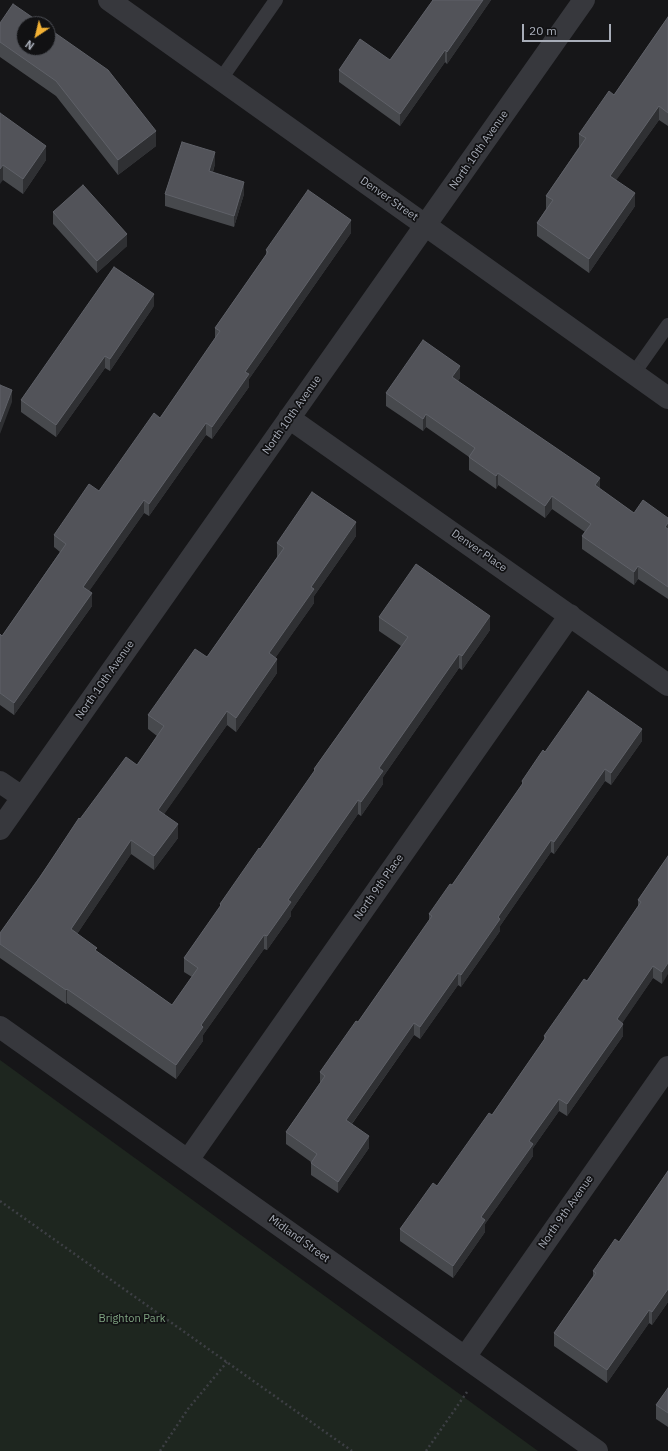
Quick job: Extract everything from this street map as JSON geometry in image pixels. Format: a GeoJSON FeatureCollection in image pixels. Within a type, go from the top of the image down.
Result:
{"type":"FeatureCollection","features":[{"type":"Feature","properties":{"kind":"street","name":"Denver Street"},"geometry":{"type":"LineString","coordinates":[[110,0],[668,398]]}},
{"type":"Feature","properties":{"kind":"street","name":"North 10th Avenue"},"geometry":{"type":"LineString","coordinates":[[0,829],[584,0]]}},
{"type":"Feature","properties":{"kind":"street","name":"Denver Place"},"geometry":{"type":"LineString","coordinates":[[289,418],[668,685]]}},
{"type":"Feature","properties":{"kind":"street","name":"North 9th Place"},"geometry":{"type":"LineString","coordinates":[[188,1160],[570,615]]}},
{"type":"Feature","properties":{"kind":"street"},"geometry":{"type":"LineString","coordinates":[[0,782],[22,798]]}},
{"type":"Feature","properties":{"kind":"street","name":"Midland Street"},"geometry":{"type":"LineString","coordinates":[[0,1027],[597,1451]]}},
{"type":"Feature","properties":{"kind":"street","name":"North 9th Avenue"},"geometry":{"type":"LineString","coordinates":[[465,1358],[668,1067]]}},
{"type":"Feature","properties":{"kind":"lane"},"geometry":{"type":"LineString","coordinates":[[221,79],[276,0]]}},
{"type":"Feature","properties":{"kind":"lane"},"geometry":{"type":"LineString","coordinates":[[634,374],[668,325]]}},
{"type":"Feature","properties":{"kind":"path"},"geometry":{"type":"LineString","coordinates":[[0,1201],[352,1451]]}},
{"type":"Feature","properties":{"kind":"path"},"geometry":{"type":"LineString","coordinates":[[160,1451],[188,1408],[227,1362]]}},
{"type":"Feature","properties":{"kind":"path"},"geometry":{"type":"LineString","coordinates":[[426,1451],[482,1370]]}},
{"type":"Feature","properties":{"kind":"green space","name":"Brighton Park"},"geometry":{"type":"Polygon","coordinates":[[[0,1060],[538,1451],[0,1451],[0,1060]]]}},
{"type":"Feature","properties":{"kind":"building"},"geometry":{"type":"Polygon","coordinates":[[[433,0],[483,0],[447,52],[445,50],[400,114],[339,70],[360,39],[390,60],[433,0]]]}},
{"type":"Feature","properties":{"kind":"building"},"geometry":{"type":"Polygon","coordinates":[[[13,4],[30,16],[16,16],[16,53],[0,42],[0,23],[13,4]]]}},
{"type":"Feature","properties":{"kind":"building"},"geometry":{"type":"Polygon","coordinates":[[[668,17],[668,113],[659,106],[610,176],[635,193],[589,259],[537,223],[553,200],[546,196],[586,138],[579,134],[609,91],[614,95],[668,17]]]}},
{"type":"Feature","properties":{"kind":"building"},"geometry":{"type":"Polygon","coordinates":[[[56,34],[108,70],[156,131],[118,160],[56,81],[20,56],[56,56],[56,34]]]}},
{"type":"Feature","properties":{"kind":"building"},"geometry":{"type":"Polygon","coordinates":[[[0,113],[46,146],[23,179],[3,165],[0,169],[0,113]]]}},
{"type":"Feature","properties":{"kind":"building"},"geometry":{"type":"Polygon","coordinates":[[[182,142],[215,152],[209,171],[244,182],[234,216],[165,194],[182,142]]]}},
{"type":"Feature","properties":{"kind":"building"},"geometry":{"type":"Polygon","coordinates":[[[83,185],[127,234],[97,261],[53,212],[83,185]]]}},
{"type":"Feature","properties":{"kind":"building"},"geometry":{"type":"Polygon","coordinates":[[[308,190],[351,220],[245,372],[249,374],[212,427],[206,423],[149,504],[144,500],[83,587],[92,593],[14,703],[0,693],[0,634],[2,636],[66,544],[54,535],[89,484],[99,491],[154,413],[160,418],[220,331],[215,328],[268,252],[266,250],[308,190]]]}},
{"type":"Feature","properties":{"kind":"building"},"geometry":{"type":"Polygon","coordinates":[[[114,267],[154,294],[110,359],[105,356],[56,425],[21,400],[114,267]]]}},
{"type":"Feature","properties":{"kind":"building"},"geometry":{"type":"Polygon","coordinates":[[[423,340],[460,366],[452,377],[600,478],[595,485],[634,513],[643,500],[668,518],[668,523],[665,527],[668,529],[668,587],[638,566],[634,572],[582,536],[591,524],[552,496],[545,506],[498,473],[496,476],[469,457],[475,448],[426,414],[423,419],[386,393],[423,340]]]}},
{"type":"Feature","properties":{"kind":"building"},"geometry":{"type":"Polygon","coordinates":[[[0,385],[12,390],[0,422],[0,385]]]}},
{"type":"Feature","properties":{"kind":"building"},"geometry":{"type":"Polygon","coordinates":[[[312,492],[356,522],[311,587],[314,589],[269,653],[277,659],[236,718],[227,711],[158,810],[178,824],[154,856],[131,840],[71,929],[97,948],[95,950],[172,1005],[198,968],[184,958],[259,848],[260,849],[315,770],[314,769],[408,637],[379,617],[416,564],[490,616],[462,656],[459,654],[379,768],[383,771],[361,802],[358,800],[288,900],[291,902],[267,936],[264,935],[201,1025],[203,1027],[176,1065],[0,944],[0,933],[40,877],[79,818],[80,819],[126,757],[137,765],[164,726],[148,715],[195,649],[207,657],[284,548],[277,543],[312,492]]]}},
{"type":"Feature","properties":{"kind":"building"},"geometry":{"type":"Polygon","coordinates":[[[588,691],[642,729],[611,773],[605,769],[554,842],[551,840],[498,917],[500,919],[461,975],[458,973],[420,1027],[414,1023],[346,1120],[369,1136],[338,1182],[311,1163],[317,1154],[286,1132],[325,1076],[320,1072],[356,1021],[358,1022],[432,916],[429,914],[450,884],[452,885],[523,783],[522,781],[543,750],[545,752],[588,691]]]}},
{"type":"Feature","properties":{"kind":"building"},"geometry":{"type":"Polygon","coordinates":[[[668,856],[668,963],[662,972],[653,966],[617,1019],[623,1024],[567,1104],[559,1099],[529,1141],[533,1144],[481,1217],[485,1220],[453,1266],[400,1229],[433,1183],[437,1186],[489,1113],[492,1115],[546,1037],[544,1036],[584,979],[587,981],[641,902],[638,900],[668,856]]]}},
{"type":"Feature","properties":{"kind":"building"},"geometry":{"type":"Polygon","coordinates":[[[668,1171],[668,1289],[652,1312],[649,1310],[607,1370],[554,1333],[596,1273],[593,1271],[615,1239],[619,1242],[668,1171]]]}},
{"type":"Feature","properties":{"kind":"building"},"geometry":{"type":"Polygon","coordinates":[[[668,1388],[668,1413],[656,1405],[668,1388]]]}}]}
